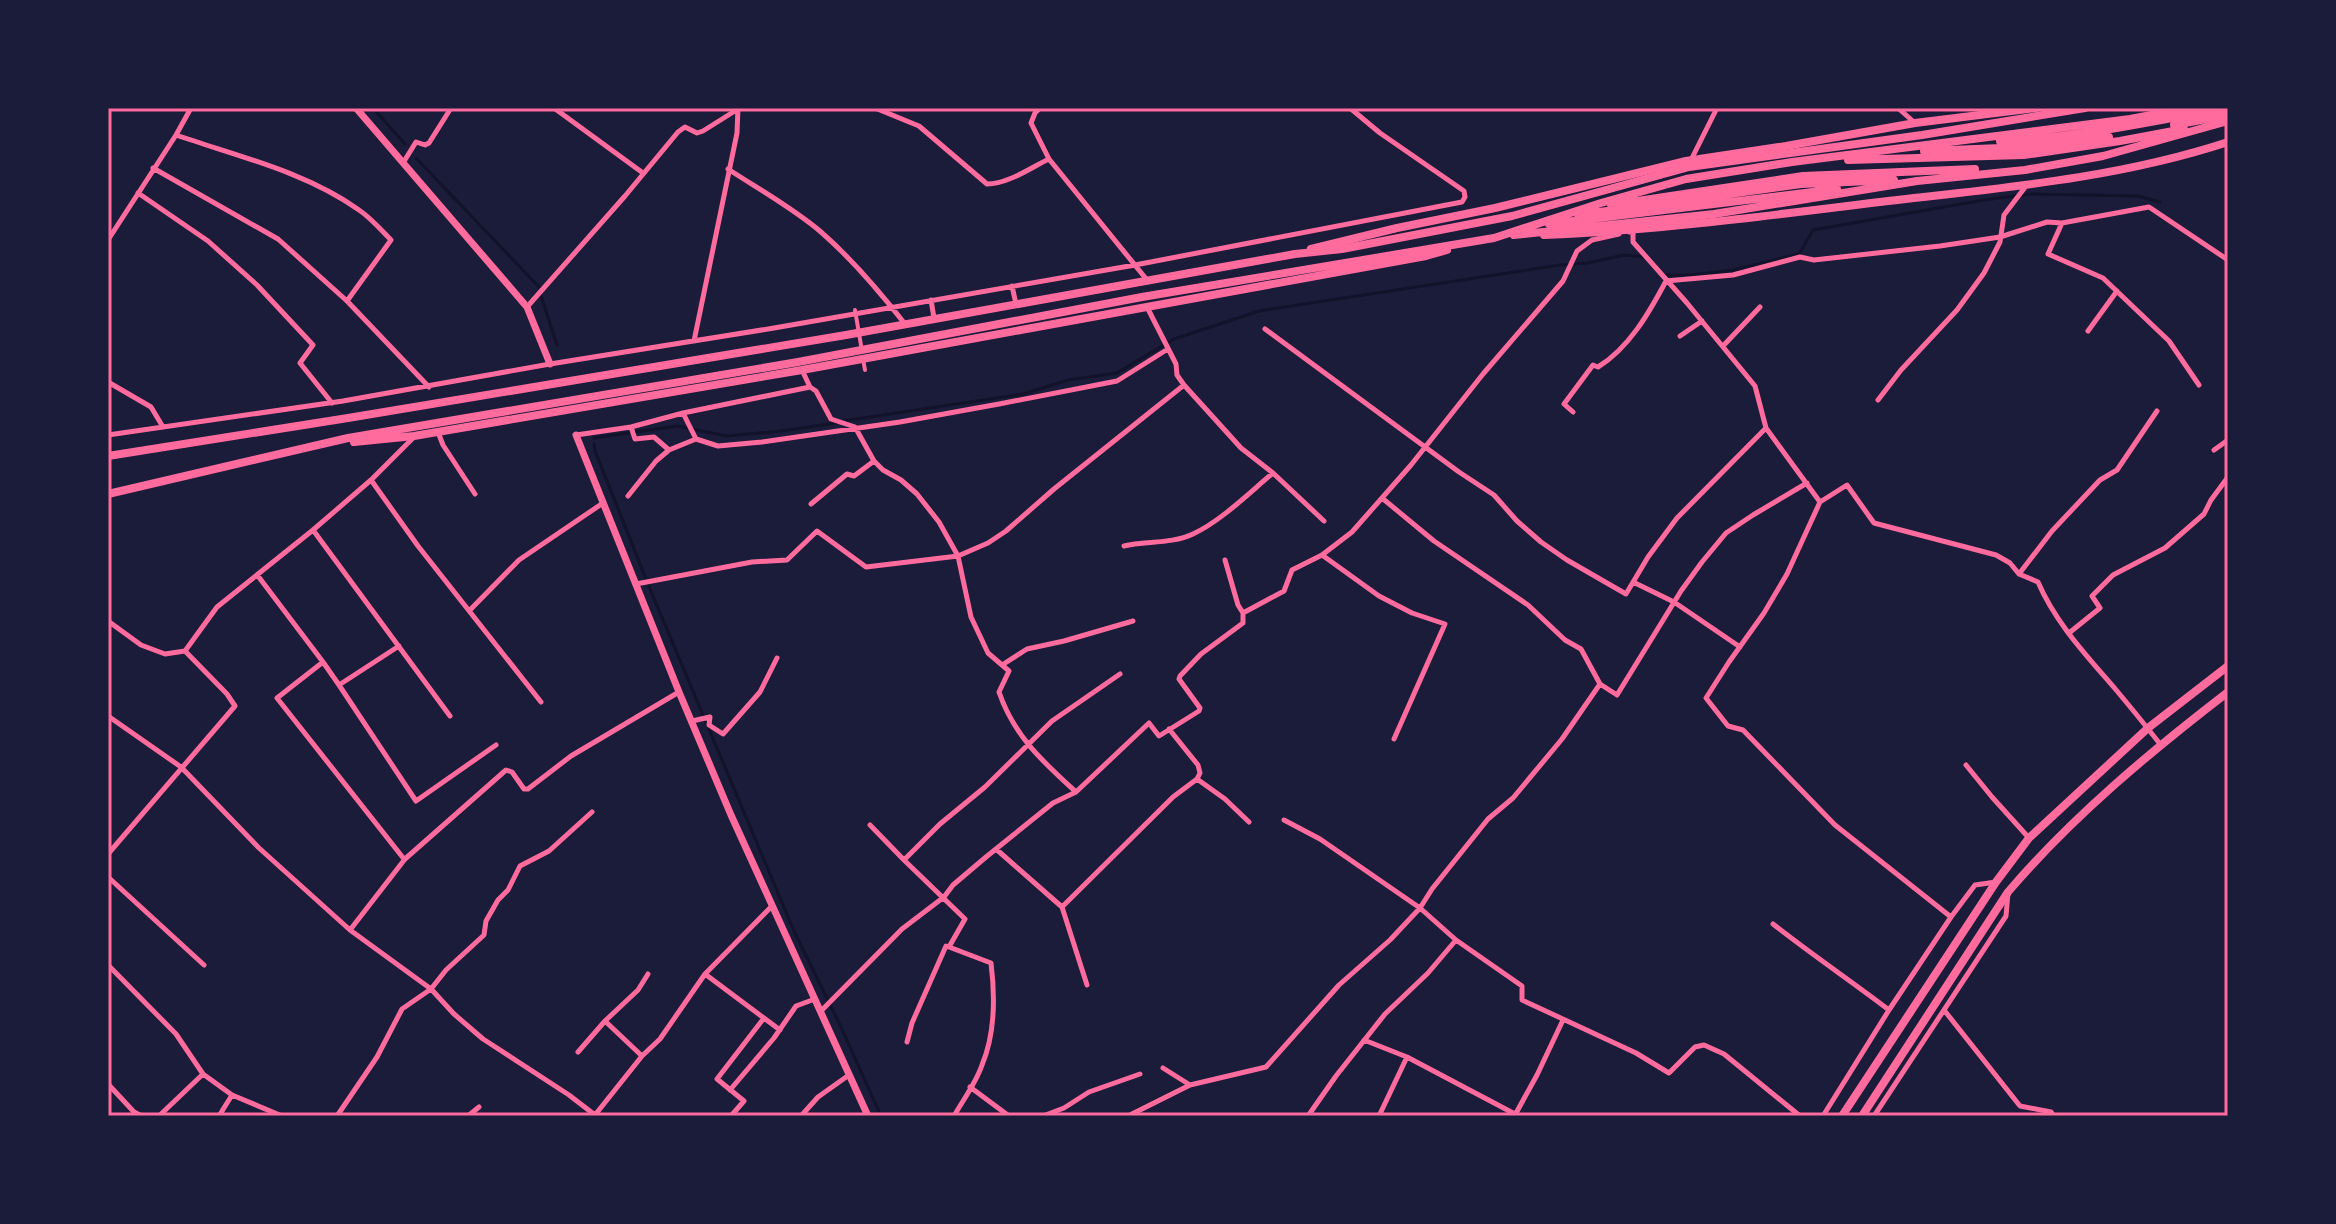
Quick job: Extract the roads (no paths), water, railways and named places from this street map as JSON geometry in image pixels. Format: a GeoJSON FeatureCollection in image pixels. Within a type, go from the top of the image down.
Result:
{"type":"FeatureCollection","features":[{"type":"Feature","properties":{"kind":"main road"},"geometry":{"type":"LineString","coordinates":[[356,108],[527,307],[550,364]]}},
{"type":"Feature","properties":{"kind":"main road"},"geometry":{"type":"LineString","coordinates":[[1295,254],[1691,160],[1915,123],[2036,108]]}},
{"type":"Feature","properties":{"kind":"main road"},"geometry":{"type":"LineString","coordinates":[[108,456],[406,409],[1295,254],[1342,249],[1512,216],[1689,167],[1922,135],[2085,108]]}},
{"type":"Feature","properties":{"kind":"main road"},"geometry":{"type":"LineString","coordinates":[[1494,238],[1686,179],[1792,162],[2130,119],[2189,108]]}},
{"type":"Feature","properties":{"kind":"main road"},"geometry":{"type":"LineString","coordinates":[[1946,143],[2025,140],[2129,127],[2225,108]]}},
{"type":"Feature","properties":{"kind":"main road"},"geometry":{"type":"LineString","coordinates":[[1865,153],[2027,147],[2228,119]]}},
{"type":"Feature","properties":{"kind":"main road"},"geometry":{"type":"LineString","coordinates":[[1792,162],[2024,155],[2120,141],[2228,119]]}},
{"type":"Feature","properties":{"kind":"main road"},"geometry":{"type":"LineString","coordinates":[[1529,226],[1795,193],[2025,170],[2103,156],[2228,119]]}},
{"type":"Feature","properties":{"kind":"main road"},"geometry":{"type":"LineString","coordinates":[[1494,238],[1633,231],[2026,185],[2186,156],[2228,142]]}},
{"type":"Feature","properties":{"kind":"main road"},"geometry":{"type":"LineString","coordinates":[[1580,210],[1803,176],[2044,166]]}},
{"type":"Feature","properties":{"kind":"main road"},"geometry":{"type":"LineString","coordinates":[[1555,218],[1801,184],[1935,179]]}},
{"type":"Feature","properties":{"kind":"main road"},"geometry":{"type":"LineString","coordinates":[[108,494],[301,448],[798,362],[1221,284],[1477,240],[1714,214],[1917,181]]}},
{"type":"Feature","properties":{"kind":"main road"},"geometry":{"type":"LineString","coordinates":[[301,448],[414,436],[802,370],[1426,256],[1477,240]]}},
{"type":"Feature","properties":{"kind":"main road"},"geometry":{"type":"LineString","coordinates":[[576,435],[639,584],[679,692],[868,1116]]}},
{"type":"Feature","properties":{"kind":"main road"},"geometry":{"type":"LineString","coordinates":[[1842,1116],[1996,882],[2029,838],[2148,728],[2228,666]]}},
{"type":"Feature","properties":{"kind":"main road"},"geometry":{"type":"LineString","coordinates":[[1862,1116],[2008,892],[2079,818],[2160,744],[2228,692]]}},
{"type":"Feature","properties":{"kind":"main road"},"geometry":{"type":"LineString","coordinates":[[2157,721],[2171,736]]}},
{"type":"Feature","properties":{"kind":"street"},"geometry":{"type":"LineString","coordinates":[[108,240],[191,108]]}},
{"type":"Feature","properties":{"kind":"street"},"geometry":{"type":"LineString","coordinates":[[403,163],[416,142],[429,143],[451,108]]}},
{"type":"Feature","properties":{"kind":"street"},"geometry":{"type":"LineString","coordinates":[[554,108],[643,173]]}},
{"type":"Feature","properties":{"kind":"street"},"geometry":{"type":"LineString","coordinates":[[527,307],[681,129],[685,127],[697,133],[703,131],[738,108]]}},
{"type":"Feature","properties":{"kind":"street"},"geometry":{"type":"LineString","coordinates":[[694,341],[737,133],[738,108]]}},
{"type":"Feature","properties":{"kind":"street"},"geometry":{"type":"LineString","coordinates":[[875,108],[919,126],[987,184],[1015,176],[1049,159]]}},
{"type":"Feature","properties":{"kind":"street"},"geometry":{"type":"LineString","coordinates":[[1040,108],[1031,123],[1049,159],[1147,280]]}},
{"type":"Feature","properties":{"kind":"street"},"geometry":{"type":"LineString","coordinates":[[108,435],[429,387],[1135,265],[1462,202],[1464,191],[1380,133],[1350,108]]}},
{"type":"Feature","properties":{"kind":"street"},"geometry":{"type":"LineString","coordinates":[[1691,160],[1717,108]]}},
{"type":"Feature","properties":{"kind":"street"},"geometry":{"type":"LineString","coordinates":[[1898,108],[1915,123]]}},
{"type":"Feature","properties":{"kind":"street"},"geometry":{"type":"LineString","coordinates":[[176,135],[324,189],[361,211],[391,240],[347,301]]}},
{"type":"Feature","properties":{"kind":"street"},"geometry":{"type":"LineString","coordinates":[[153,168],[278,239],[347,301],[429,387]]}},
{"type":"Feature","properties":{"kind":"street"},"geometry":{"type":"LineString","coordinates":[[728,169],[822,233],[905,324]]}},
{"type":"Feature","properties":{"kind":"street"},"geometry":{"type":"LineString","coordinates":[[1878,400],[1901,370],[1957,310],[1984,273],[2000,242],[2004,215],[2026,185]]}},
{"type":"Feature","properties":{"kind":"street"},"geometry":{"type":"LineString","coordinates":[[138,193],[208,241],[257,285],[313,345],[300,363],[332,403]]}},
{"type":"Feature","properties":{"kind":"street"},"geometry":{"type":"LineString","coordinates":[[1666,281],[1733,275],[1800,257],[1814,260],[1875,254],[2000,237],[2047,222],[2062,223],[2149,207],[2228,260]]}},
{"type":"Feature","properties":{"kind":"street"},"geometry":{"type":"LineString","coordinates":[[2062,223],[2048,254],[2103,278],[2169,341],[2199,385]]}},
{"type":"Feature","properties":{"kind":"street"},"geometry":{"type":"LineString","coordinates":[[1243,613],[1284,591],[1292,570],[1322,555],[1352,532],[1563,281],[1577,251],[1592,240],[1633,231],[1633,242],[1755,386],[1766,428],[1820,502]]}},
{"type":"Feature","properties":{"kind":"street"},"geometry":{"type":"LineString","coordinates":[[1573,412],[1564,404],[1593,365],[1598,367],[1620,351],[1650,312],[1666,281]]}},
{"type":"Feature","properties":{"kind":"street"},"geometry":{"type":"LineString","coordinates":[[1012,286],[1016,304]]}},
{"type":"Feature","properties":{"kind":"street"},"geometry":{"type":"LineString","coordinates":[[2088,331],[2117,291]]}},
{"type":"Feature","properties":{"kind":"street"},"geometry":{"type":"LineString","coordinates":[[931,300],[934,318]]}},
{"type":"Feature","properties":{"kind":"street"},"geometry":{"type":"LineString","coordinates":[[1147,307],[1184,385],[1241,448],[1324,521]]}},
{"type":"Feature","properties":{"kind":"street"},"geometry":{"type":"LineString","coordinates":[[1723,346],[1760,307]]}},
{"type":"Feature","properties":{"kind":"street"},"geometry":{"type":"LineString","coordinates":[[855,312],[865,370]]}},
{"type":"Feature","properties":{"kind":"street"},"geometry":{"type":"LineString","coordinates":[[1680,336],[1702,321]]}},
{"type":"Feature","properties":{"kind":"street"},"geometry":{"type":"LineString","coordinates":[[1265,329],[1494,495],[1541,542],[1626,594],[1677,518],[1766,428]]}},
{"type":"Feature","properties":{"kind":"street"},"geometry":{"type":"LineString","coordinates":[[628,496],[669,450],[696,439],[718,446],[733,445],[900,422],[1117,381],[1167,348]]}},
{"type":"Feature","properties":{"kind":"street"},"geometry":{"type":"LineString","coordinates":[[802,370],[833,420],[855,427],[874,461],[901,480],[939,522],[958,556],[971,617],[988,653],[1009,671],[999,692],[1019,735],[1076,792]]}},
{"type":"Feature","properties":{"kind":"street"},"geometry":{"type":"LineString","coordinates":[[108,382],[151,407],[163,427]]}},
{"type":"Feature","properties":{"kind":"street"},"geometry":{"type":"LineString","coordinates":[[639,584],[752,562],[787,560],[817,531],[866,567],[958,556],[1006,531],[1184,385]]}},
{"type":"Feature","properties":{"kind":"street"},"geometry":{"type":"LineString","coordinates":[[576,435],[631,427],[810,387]]}},
{"type":"Feature","properties":{"kind":"street"},"geometry":{"type":"LineString","coordinates":[[2019,574],[2043,541],[2100,480],[2117,470],[2157,411]]}},
{"type":"Feature","properties":{"kind":"street"},"geometry":{"type":"LineString","coordinates":[[683,413],[696,439]]}},
{"type":"Feature","properties":{"kind":"street"},"geometry":{"type":"LineString","coordinates":[[631,427],[635,439],[654,437],[669,450]]}},
{"type":"Feature","properties":{"kind":"street"},"geometry":{"type":"LineString","coordinates":[[438,432],[475,494]]}},
{"type":"Feature","properties":{"kind":"street"},"geometry":{"type":"LineString","coordinates":[[108,621],[141,645],[165,654],[185,651],[217,607],[371,480],[414,436]]}},
{"type":"Feature","properties":{"kind":"street"},"geometry":{"type":"LineString","coordinates":[[2214,450],[2228,440]]}},
{"type":"Feature","properties":{"kind":"street"},"geometry":{"type":"LineString","coordinates":[[811,504],[847,474],[854,476],[874,461]]}},
{"type":"Feature","properties":{"kind":"street"},"geometry":{"type":"LineString","coordinates":[[1124,546],[1192,534],[1273,473]]}},
{"type":"Feature","properties":{"kind":"street"},"geometry":{"type":"LineString","coordinates":[[2069,633],[2100,608],[2092,596],[2113,575],[2165,548],[2204,514],[2228,477]]}},
{"type":"Feature","properties":{"kind":"street"},"geometry":{"type":"LineString","coordinates":[[371,480],[418,546],[541,702]]}},
{"type":"Feature","properties":{"kind":"street"},"geometry":{"type":"LineString","coordinates":[[1382,498],[1434,541],[1528,605],[1565,640],[1581,649],[1600,684],[1617,695],[1674,602],[1726,533],[1807,483]]}},
{"type":"Feature","properties":{"kind":"street"},"geometry":{"type":"LineString","coordinates":[[1951,917],[1835,825],[1743,730],[1728,726],[1706,698],[1787,574],[1820,502],[1847,485],[1874,523],[1996,555],[2010,563],[2019,574],[2038,582],[2045,599],[2091,663],[2160,744]]}},
{"type":"Feature","properties":{"kind":"street"},"geometry":{"type":"LineString","coordinates":[[470,610],[519,560],[603,503]]}},
{"type":"Feature","properties":{"kind":"street"},"geometry":{"type":"LineString","coordinates":[[313,530],[450,716]]}},
{"type":"Feature","properties":{"kind":"street"},"geometry":{"type":"LineString","coordinates":[[1322,555],[1379,596],[1412,613],[1445,624],[1394,739]]}},
{"type":"Feature","properties":{"kind":"street"},"geometry":{"type":"LineString","coordinates":[[822,1010],[902,929],[1053,803],[1076,792],[1149,723],[1159,736],[1200,708],[1179,679],[1180,676],[1201,654],[1243,623],[1243,613],[1225,560]]}},
{"type":"Feature","properties":{"kind":"street"},"geometry":{"type":"LineString","coordinates":[[258,576],[323,662],[416,801],[496,745]]}},
{"type":"Feature","properties":{"kind":"street"},"geometry":{"type":"LineString","coordinates":[[1633,582],[1674,602],[1740,647]]}},
{"type":"Feature","properties":{"kind":"street"},"geometry":{"type":"LineString","coordinates":[[1002,665],[1027,649],[1133,621]]}},
{"type":"Feature","properties":{"kind":"street"},"geometry":{"type":"LineString","coordinates":[[339,685],[399,646]]}},
{"type":"Feature","properties":{"kind":"street"},"geometry":{"type":"LineString","coordinates":[[110,849],[235,706],[185,651]]}},
{"type":"Feature","properties":{"kind":"street"},"geometry":{"type":"LineString","coordinates":[[694,721],[710,717],[709,725],[723,734],[760,692],[777,658]]}},
{"type":"Feature","properties":{"kind":"street"},"geometry":{"type":"LineString","coordinates":[[323,662],[277,698],[405,859]]}},
{"type":"Feature","properties":{"kind":"street"},"geometry":{"type":"LineString","coordinates":[[904,860],[1052,721],[1120,674]]}},
{"type":"Feature","properties":{"kind":"street"},"geometry":{"type":"LineString","coordinates":[[1128,1116],[1190,1085],[1266,1067],[1339,985],[1390,940],[1420,908],[1488,819],[1513,798],[1562,739],[1600,684]]}},
{"type":"Feature","properties":{"kind":"street"},"geometry":{"type":"LineString","coordinates":[[350,930],[405,859],[506,770],[512,772],[524,789],[528,789],[571,756],[679,692]]}},
{"type":"Feature","properties":{"kind":"street"},"geometry":{"type":"LineString","coordinates":[[108,716],[181,767],[259,848],[350,930],[431,989],[483,1039],[569,1095],[595,1116],[642,1056],[660,1039],[705,974],[772,906]]}},
{"type":"Feature","properties":{"kind":"street"},"geometry":{"type":"LineString","coordinates":[[1062,907],[1173,797],[1197,779],[1200,773],[1198,765],[1169,729]]}},
{"type":"Feature","properties":{"kind":"street"},"geometry":{"type":"LineString","coordinates":[[1966,765],[2029,838]]}},
{"type":"Feature","properties":{"kind":"street"},"geometry":{"type":"LineString","coordinates":[[1197,779],[1225,799],[1249,822]]}},
{"type":"Feature","properties":{"kind":"street"},"geometry":{"type":"LineString","coordinates":[[337,1116],[377,1057],[402,1009],[431,989],[446,970],[484,935],[486,921],[508,890],[520,866],[549,851],[592,812]]}},
{"type":"Feature","properties":{"kind":"street"},"geometry":{"type":"LineString","coordinates":[[1284,820],[1320,839],[1420,908],[1456,940],[1522,986],[1522,1000],[1636,1053],[1669,1073],[1695,1047],[1704,1045],[1724,1054],[1800,1116]]}},
{"type":"Feature","properties":{"kind":"street"},"geometry":{"type":"LineString","coordinates":[[870,825],[965,919],[949,947],[946,946],[912,1023],[907,1042]]}},
{"type":"Feature","properties":{"kind":"street"},"geometry":{"type":"LineString","coordinates":[[996,849],[1062,907],[1087,985]]}},
{"type":"Feature","properties":{"kind":"street"},"geometry":{"type":"LineString","coordinates":[[108,877],[204,965]]}},
{"type":"Feature","properties":{"kind":"street"},"geometry":{"type":"LineString","coordinates":[[1823,1116],[1951,917],[1975,885],[1996,882]]}},
{"type":"Feature","properties":{"kind":"street"},"geometry":{"type":"LineString","coordinates":[[1874,1116],[2006,916],[2008,892]]}},
{"type":"Feature","properties":{"kind":"street"},"geometry":{"type":"LineString","coordinates":[[1773,924],[1889,1010]]}},
{"type":"Feature","properties":{"kind":"street"},"geometry":{"type":"LineString","coordinates":[[1308,1116],[1385,1014],[1428,973],[1456,940]]}},
{"type":"Feature","properties":{"kind":"street"},"geometry":{"type":"LineString","coordinates":[[949,947],[991,963],[994,985],[988,1044],[982,1066],[954,1116]]}},
{"type":"Feature","properties":{"kind":"street"},"geometry":{"type":"LineString","coordinates":[[108,965],[176,1034],[203,1074],[232,1095],[282,1116]]}},
{"type":"Feature","properties":{"kind":"street"},"geometry":{"type":"LineString","coordinates":[[578,1052],[638,990],[648,974]]}},
{"type":"Feature","properties":{"kind":"street"},"geometry":{"type":"LineString","coordinates":[[705,974],[780,1030]]}},
{"type":"Feature","properties":{"kind":"street"},"geometry":{"type":"LineString","coordinates":[[730,1090],[796,1006],[816,999]]}},
{"type":"Feature","properties":{"kind":"street"},"geometry":{"type":"LineString","coordinates":[[1944,1010],[2020,1106],[2051,1112],[2054,1116]]}},
{"type":"Feature","properties":{"kind":"street"},"geometry":{"type":"LineString","coordinates":[[731,1116],[744,1101],[717,1079],[764,1018]]}},
{"type":"Feature","properties":{"kind":"street"},"geometry":{"type":"LineString","coordinates":[[1364,1040],[1407,1057],[1515,1115],[1563,1020]]}},
{"type":"Feature","properties":{"kind":"street"},"geometry":{"type":"LineString","coordinates":[[605,1021],[642,1056]]}},
{"type":"Feature","properties":{"kind":"street"},"geometry":{"type":"LineString","coordinates":[[1379,1116],[1407,1057]]}},
{"type":"Feature","properties":{"kind":"street"},"geometry":{"type":"LineString","coordinates":[[1163,1068],[1190,1085]]}},
{"type":"Feature","properties":{"kind":"street"},"geometry":{"type":"LineString","coordinates":[[159,1116],[203,1074]]}},
{"type":"Feature","properties":{"kind":"street"},"geometry":{"type":"LineString","coordinates":[[1043,1116],[1064,1108],[1089,1092],[1140,1074]]}},
{"type":"Feature","properties":{"kind":"street"},"geometry":{"type":"LineString","coordinates":[[801,1116],[818,1097],[849,1075]]}},
{"type":"Feature","properties":{"kind":"street"},"geometry":{"type":"LineString","coordinates":[[108,1084],[134,1112],[142,1116]]}},
{"type":"Feature","properties":{"kind":"street"},"geometry":{"type":"LineString","coordinates":[[970,1087],[1009,1116]]}},
{"type":"Feature","properties":{"kind":"street"},"geometry":{"type":"LineString","coordinates":[[219,1116],[232,1095]]}},
{"type":"Feature","properties":{"kind":"street"},"geometry":{"type":"LineString","coordinates":[[468,1116],[479,1107]]}},
{"type":"Feature","properties":{"kind":"waterway"},"geometry":{"type":"LineString","coordinates":[[373,108],[405,144]]}},
{"type":"Feature","properties":{"kind":"waterway"},"geometry":{"type":"LineString","coordinates":[[416,158],[539,287]]}},
{"type":"Feature","properties":{"kind":"waterway"},"geometry":{"type":"LineString","coordinates":[[1664,275],[1733,270],[1799,254],[1813,230],[1984,200],[2030,194],[2138,196],[2160,202]]}},
{"type":"Feature","properties":{"kind":"waterway"},"geometry":{"type":"LineString","coordinates":[[843,421],[1023,394],[1068,380],[1117,373],[1174,339],[1259,311],[1588,263],[1624,255],[1644,257]]}},
{"type":"Feature","properties":{"kind":"waterway"},"geometry":{"type":"LineString","coordinates":[[541,296],[557,345]]}},
{"type":"Feature","properties":{"kind":"waterway"},"geometry":{"type":"LineString","coordinates":[[594,438],[677,426],[727,436],[836,423]]}},
{"type":"Feature","properties":{"kind":"waterway"},"geometry":{"type":"LineString","coordinates":[[594,444],[650,589],[794,931],[881,1116]]}}]}
